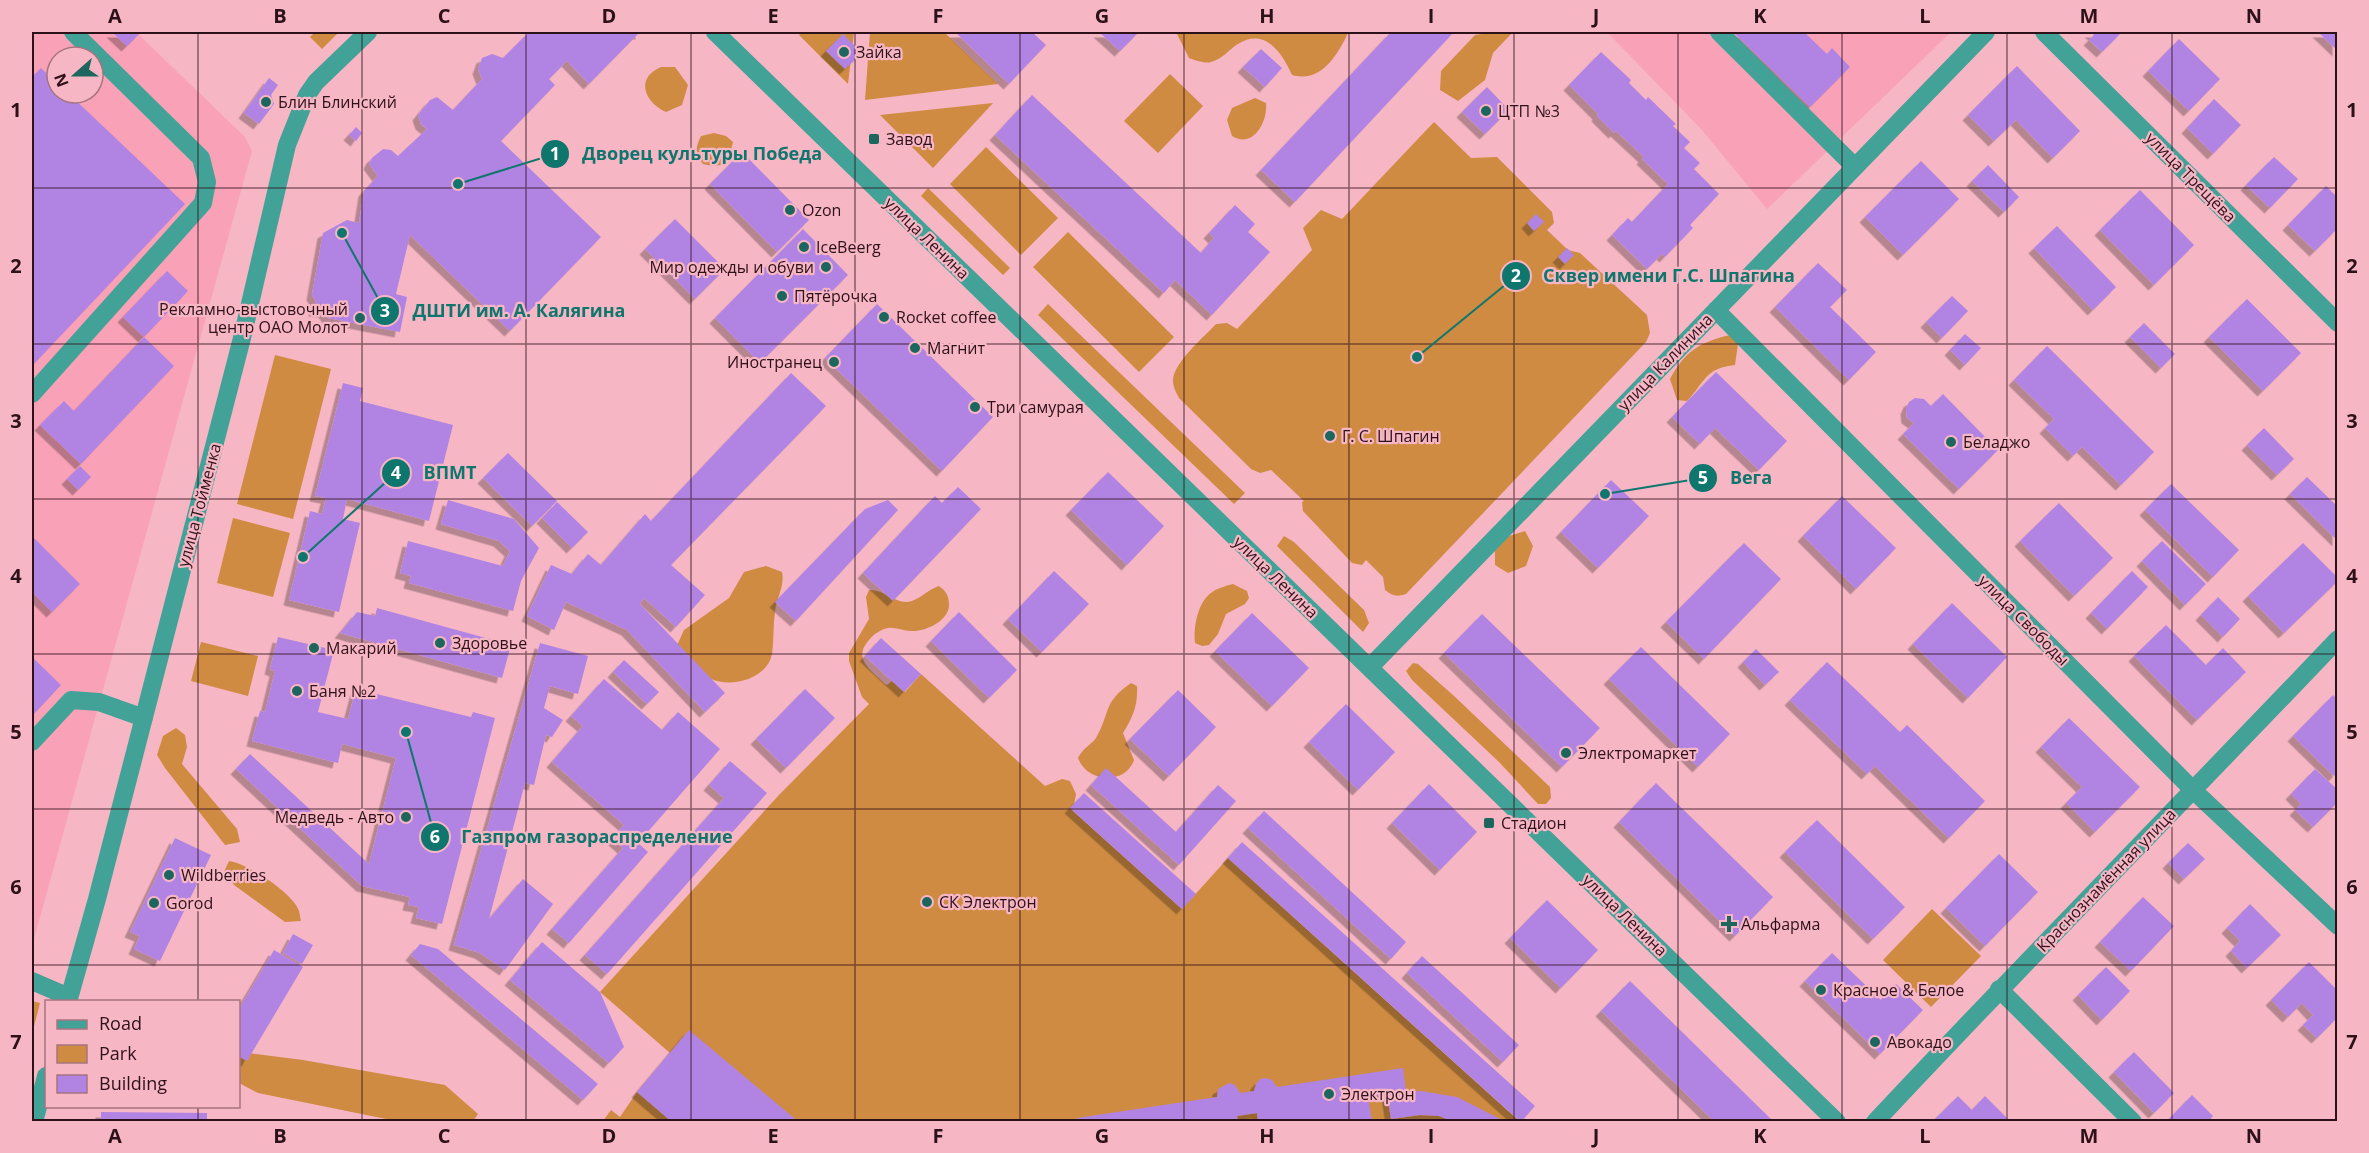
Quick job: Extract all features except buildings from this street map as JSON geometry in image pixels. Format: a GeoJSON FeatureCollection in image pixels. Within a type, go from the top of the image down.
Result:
{"type":"FeatureCollection","features":[{"type":"Feature","properties":{"kind":"street"},"geometry":{"type":"LineString","coordinates":[[32,394],[203,203],[207,182],[201,158],[74,32]]}},
{"type":"Feature","properties":{"kind":"street","name":"улица Тойменка"},"geometry":{"type":"LineString","coordinates":[[68,999],[97,899],[242,338],[287,145],[303,103],[316,82],[368,32]]}},
{"type":"Feature","properties":{"kind":"street","name":"улица Ленина"},"geometry":{"type":"LineString","coordinates":[[715,32],[1370,667],[1828,1118]]}},
{"type":"Feature","properties":{"kind":"street"},"geometry":{"type":"LineString","coordinates":[[1719,32],[1855,167]]}},
{"type":"Feature","properties":{"kind":"street","name":"улица Калинина"},"geometry":{"type":"LineString","coordinates":[[1370,667],[1986,32]]}},
{"type":"Feature","properties":{"kind":"street","name":"улица Трещёва"},"geometry":{"type":"LineString","coordinates":[[2044,32],[2337,323]]}},
{"type":"Feature","properties":{"kind":"street","name":"улица Свободы"},"geometry":{"type":"LineString","coordinates":[[1716,310],[2194,791],[2337,926]]}},
{"type":"Feature","properties":{"kind":"street","name":"Краснознамённая улица"},"geometry":{"type":"LineString","coordinates":[[1875,1122],[1999,989],[2194,791],[2337,639]]}},
{"type":"Feature","properties":{"kind":"street"},"geometry":{"type":"LineString","coordinates":[[32,742],[71,700],[99,702],[144,718]]}},
{"type":"Feature","properties":{"kind":"street"},"geometry":{"type":"LineString","coordinates":[[32,981],[68,999]]}},
{"type":"Feature","properties":{"kind":"street"},"geometry":{"type":"LineString","coordinates":[[1999,989],[2133,1122]]}},
{"type":"Feature","properties":{"kind":"street"},"geometry":{"type":"LineString","coordinates":[[33,1122],[45,1080]]}},
{"type":"Feature","properties":{"kind":"shaded area"},"geometry":{"type":"Polygon","coordinates":[[[32,32],[141,32],[139,35],[245,137],[252,151],[32,946],[32,32]]]}},
{"type":"Feature","properties":{"kind":"shaded area"},"geometry":{"type":"Polygon","coordinates":[[[1607,32],[1951,32],[1767,209],[1702,130],[1607,32]]]}},
{"type":"Feature","properties":{"kind":"green space"},"geometry":{"type":"Polygon","coordinates":[[[315,32],[339,32],[322,49],[310,37],[315,32]]]}},
{"type":"Feature","properties":{"kind":"green space"},"geometry":{"type":"Polygon","coordinates":[[[802,32],[854,32],[848,84],[799,35],[802,32]]]}},
{"type":"Feature","properties":{"kind":"green space"},"geometry":{"type":"Polygon","coordinates":[[[870,32],[944,32],[998,84],[865,100],[870,32]]]}},
{"type":"Feature","properties":{"kind":"green space"},"geometry":{"type":"Polygon","coordinates":[[[1176,32],[1348,33],[1327,66],[1311,75],[1302,76],[1292,75],[1278,51],[1264,41],[1248,40],[1238,44],[1219,59],[1200,62],[1189,58],[1176,32]]]}},
{"type":"Feature","properties":{"kind":"green space"},"geometry":{"type":"Polygon","coordinates":[[[1513,32],[1493,53],[1485,80],[1458,101],[1440,90],[1441,71],[1475,35],[1513,32]]]}},
{"type":"Feature","properties":{"kind":"green space"},"geometry":{"type":"Polygon","coordinates":[[[661,67],[675,67],[688,85],[682,105],[666,112],[652,102],[645,83],[653,72],[661,67]]]}},
{"type":"Feature","properties":{"kind":"green space"},"geometry":{"type":"Polygon","coordinates":[[[1170,74],[1203,106],[1158,153],[1124,121],[1170,74]]]}},
{"type":"Feature","properties":{"kind":"green space"},"geometry":{"type":"Polygon","coordinates":[[[1255,98],[1266,103],[1264,118],[1258,132],[1246,139],[1232,136],[1227,120],[1232,108],[1255,98]]]}},
{"type":"Feature","properties":{"kind":"green space"},"geometry":{"type":"Polygon","coordinates":[[[993,103],[933,168],[880,115],[993,103]]]}},
{"type":"Feature","properties":{"kind":"green space"},"geometry":{"type":"Polygon","coordinates":[[[1434,122],[1471,158],[1497,157],[1552,212],[1554,223],[1547,230],[1568,250],[1580,253],[1647,315],[1650,333],[1646,342],[1406,594],[1397,596],[1385,590],[1383,577],[1366,560],[1362,565],[1352,563],[1303,511],[1302,502],[1304,501],[1271,470],[1260,473],[1251,469],[1179,398],[1173,380],[1178,365],[1216,324],[1227,323],[1237,329],[1312,250],[1303,228],[1321,210],[1342,219],[1434,122]]]}},
{"type":"Feature","properties":{"kind":"green space"},"geometry":{"type":"Polygon","coordinates":[[[714,133],[726,136],[733,142],[727,160],[716,166],[703,164],[697,154],[701,136],[714,133]]]}},
{"type":"Feature","properties":{"kind":"green space"},"geometry":{"type":"Polygon","coordinates":[[[986,147],[1058,218],[1021,255],[950,184],[986,147]]]}},
{"type":"Feature","properties":{"kind":"green space"},"geometry":{"type":"Polygon","coordinates":[[[928,188],[1010,268],[1003,275],[921,196],[928,188]]]}},
{"type":"Feature","properties":{"kind":"green space"},"geometry":{"type":"Polygon","coordinates":[[[1068,232],[1174,337],[1139,372],[1033,267],[1068,232]]]}},
{"type":"Feature","properties":{"kind":"green space"},"geometry":{"type":"Polygon","coordinates":[[[1048,304],[1245,493],[1234,504],[1038,315],[1048,304]]]}},
{"type":"Feature","properties":{"kind":"green space"},"geometry":{"type":"Polygon","coordinates":[[[1730,335],[1738,344],[1735,365],[1717,369],[1711,373],[1687,401],[1677,400],[1670,379],[1681,361],[1694,349],[1730,335]]]}},
{"type":"Feature","properties":{"kind":"green space"},"geometry":{"type":"Polygon","coordinates":[[[275,355],[331,369],[293,519],[237,504],[275,355]]]}},
{"type":"Feature","properties":{"kind":"green space"},"geometry":{"type":"Polygon","coordinates":[[[233,518],[290,533],[273,597],[217,583],[233,518]]]}},
{"type":"Feature","properties":{"kind":"green space"},"geometry":{"type":"Polygon","coordinates":[[[1525,531],[1533,546],[1526,566],[1508,573],[1495,565],[1495,549],[1506,537],[1525,531]]]}},
{"type":"Feature","properties":{"kind":"green space"},"geometry":{"type":"Polygon","coordinates":[[[1284,536],[1294,542],[1364,610],[1369,623],[1363,632],[1277,546],[1284,536]]]}},
{"type":"Feature","properties":{"kind":"green space"},"geometry":{"type":"Polygon","coordinates":[[[766,566],[782,572],[783,577],[776,607],[773,649],[769,663],[756,675],[738,682],[719,682],[707,677],[675,650],[684,630],[729,598],[744,572],[766,566]]]}},
{"type":"Feature","properties":{"kind":"green space"},"geometry":{"type":"Polygon","coordinates":[[[1233,584],[1247,591],[1249,598],[1245,604],[1226,614],[1218,634],[1209,645],[1202,646],[1195,643],[1196,623],[1206,597],[1213,591],[1233,584]]]}},
{"type":"Feature","properties":{"kind":"green space","name":"СК Электрон"},"geometry":{"type":"Polygon","coordinates":[[[939,586],[947,594],[949,602],[948,611],[941,621],[917,631],[885,629],[873,636],[864,647],[862,653],[865,664],[885,684],[892,681],[905,692],[921,674],[1045,786],[1062,779],[1070,781],[1076,794],[1073,811],[1182,909],[1228,858],[1519,1121],[603,1121],[611,1110],[620,1117],[637,1092],[670,1053],[600,992],[778,796],[869,704],[862,697],[849,661],[849,653],[869,619],[866,597],[869,590],[875,590],[906,602],[915,600],[939,586]]]}},
{"type":"Feature","properties":{"kind":"green space"},"geometry":{"type":"Polygon","coordinates":[[[201,642],[258,656],[248,696],[191,681],[201,642]]]}},
{"type":"Feature","properties":{"kind":"green space"},"geometry":{"type":"Polygon","coordinates":[[[1413,663],[1418,664],[1454,696],[1550,787],[1551,798],[1546,804],[1538,804],[1499,762],[1412,680],[1406,671],[1413,663]]]}},
{"type":"Feature","properties":{"kind":"green space"},"geometry":{"type":"Polygon","coordinates":[[[1131,683],[1137,686],[1137,699],[1132,716],[1123,733],[1134,760],[1123,774],[1106,778],[1097,776],[1082,766],[1078,758],[1096,738],[1115,696],[1131,683]]]}},
{"type":"Feature","properties":{"kind":"green space"},"geometry":{"type":"Polygon","coordinates":[[[176,728],[185,735],[187,747],[182,764],[237,829],[240,842],[225,845],[157,755],[163,736],[176,728]]]}},
{"type":"Feature","properties":{"kind":"green space"},"geometry":{"type":"Polygon","coordinates":[[[229,861],[247,867],[279,888],[295,904],[301,921],[285,922],[234,885],[224,872],[229,861]]]}},
{"type":"Feature","properties":{"kind":"green space"},"geometry":{"type":"Polygon","coordinates":[[[1932,909],[1981,956],[1931,1007],[1883,960],[1932,909]]]}},
{"type":"Feature","properties":{"kind":"green space"},"geometry":{"type":"Polygon","coordinates":[[[32,1001],[40,1003],[32,1034],[32,1001]]]}},
{"type":"Feature","properties":{"kind":"green space"},"geometry":{"type":"Polygon","coordinates":[[[240,1049],[248,1053],[303,1060],[445,1085],[478,1114],[473,1121],[396,1121],[258,1093],[240,1084],[240,1049]]]}},
{"type":"Feature","properties":{"kind":"place","name":"Зайка"},"geometry":{"type":"Point","coordinates":[844,52]}},
{"type":"Feature","properties":{"kind":"place","name":"Блин Блинский"},"geometry":{"type":"Point","coordinates":[266,102]}},
{"type":"Feature","properties":{"kind":"place","name":"ЦТП №3"},"geometry":{"type":"Point","coordinates":[1486,111]}},
{"type":"Feature","properties":{"kind":"place","name":"Завод"},"geometry":{"type":"Point","coordinates":[874,139]}},
{"type":"Feature","properties":{"kind":"place","name":"Дворец культуры Победа"},"geometry":{"type":"Point","coordinates":[458,184]}},
{"type":"Feature","properties":{"kind":"place","name":"Ozon"},"geometry":{"type":"Point","coordinates":[790,210]}},
{"type":"Feature","properties":{"kind":"place","name":"ДШТИ им. А. Калягина"},"geometry":{"type":"Point","coordinates":[342,233]}},
{"type":"Feature","properties":{"kind":"place","name":"IceBeerg"},"geometry":{"type":"Point","coordinates":[804,247]}},
{"type":"Feature","properties":{"kind":"place","name":"Мир одежды и обуви"},"geometry":{"type":"Point","coordinates":[826,267]}},
{"type":"Feature","properties":{"kind":"place","name":"Пятёрочка"},"geometry":{"type":"Point","coordinates":[782,296]}},
{"type":"Feature","properties":{"kind":"place","name":"Rocket coffee"},"geometry":{"type":"Point","coordinates":[884,317]}},
{"type":"Feature","properties":{"kind":"place","name":"Рекламно-выстовочный центр ОАО Молот"},"geometry":{"type":"Point","coordinates":[360,318]}},
{"type":"Feature","properties":{"kind":"place","name":"Магнит"},"geometry":{"type":"Point","coordinates":[915,348]}},
{"type":"Feature","properties":{"kind":"place","name":"Сквер имени Г.С. Шпагина"},"geometry":{"type":"Point","coordinates":[1417,357]}},
{"type":"Feature","properties":{"kind":"place","name":"Иностранец"},"geometry":{"type":"Point","coordinates":[834,362]}},
{"type":"Feature","properties":{"kind":"place","name":"Три самурая"},"geometry":{"type":"Point","coordinates":[975,407]}},
{"type":"Feature","properties":{"kind":"place","name":"Г. С. Шпагин"},"geometry":{"type":"Point","coordinates":[1330,436]}},
{"type":"Feature","properties":{"kind":"place","name":"Беладжо"},"geometry":{"type":"Point","coordinates":[1951,442]}},
{"type":"Feature","properties":{"kind":"place","name":"Вега"},"geometry":{"type":"Point","coordinates":[1605,494]}},
{"type":"Feature","properties":{"kind":"place","name":"ВПМТ"},"geometry":{"type":"Point","coordinates":[303,557]}},
{"type":"Feature","properties":{"kind":"place","name":"Здоровье"},"geometry":{"type":"Point","coordinates":[440,643]}},
{"type":"Feature","properties":{"kind":"place","name":"Макарий"},"geometry":{"type":"Point","coordinates":[314,648]}},
{"type":"Feature","properties":{"kind":"place","name":"Баня №2"},"geometry":{"type":"Point","coordinates":[297,691]}},
{"type":"Feature","properties":{"kind":"place","name":"Газпром газораспределение"},"geometry":{"type":"Point","coordinates":[406,732]}},
{"type":"Feature","properties":{"kind":"place","name":"Электромаркет"},"geometry":{"type":"Point","coordinates":[1566,753]}},
{"type":"Feature","properties":{"kind":"place","name":"Медведь - Авто"},"geometry":{"type":"Point","coordinates":[406,817]}},
{"type":"Feature","properties":{"kind":"place","name":"Стадион"},"geometry":{"type":"Point","coordinates":[1489,823]}},
{"type":"Feature","properties":{"kind":"place","name":"Wildberries"},"geometry":{"type":"Point","coordinates":[169,875]}},
{"type":"Feature","properties":{"kind":"place","name":"СК Электрон"},"geometry":{"type":"Point","coordinates":[927,902]}},
{"type":"Feature","properties":{"kind":"place","name":"Gorod"},"geometry":{"type":"Point","coordinates":[154,903]}},
{"type":"Feature","properties":{"kind":"place","name":"Альфарма"},"geometry":{"type":"Point","coordinates":[1729,924]}},
{"type":"Feature","properties":{"kind":"place","name":"Красное & Белое"},"geometry":{"type":"Point","coordinates":[1821,990]}},
{"type":"Feature","properties":{"kind":"place","name":"Авокадо"},"geometry":{"type":"Point","coordinates":[1875,1042]}},
{"type":"Feature","properties":{"kind":"place","name":"Электрон"},"geometry":{"type":"Point","coordinates":[1329,1094]}}]}
